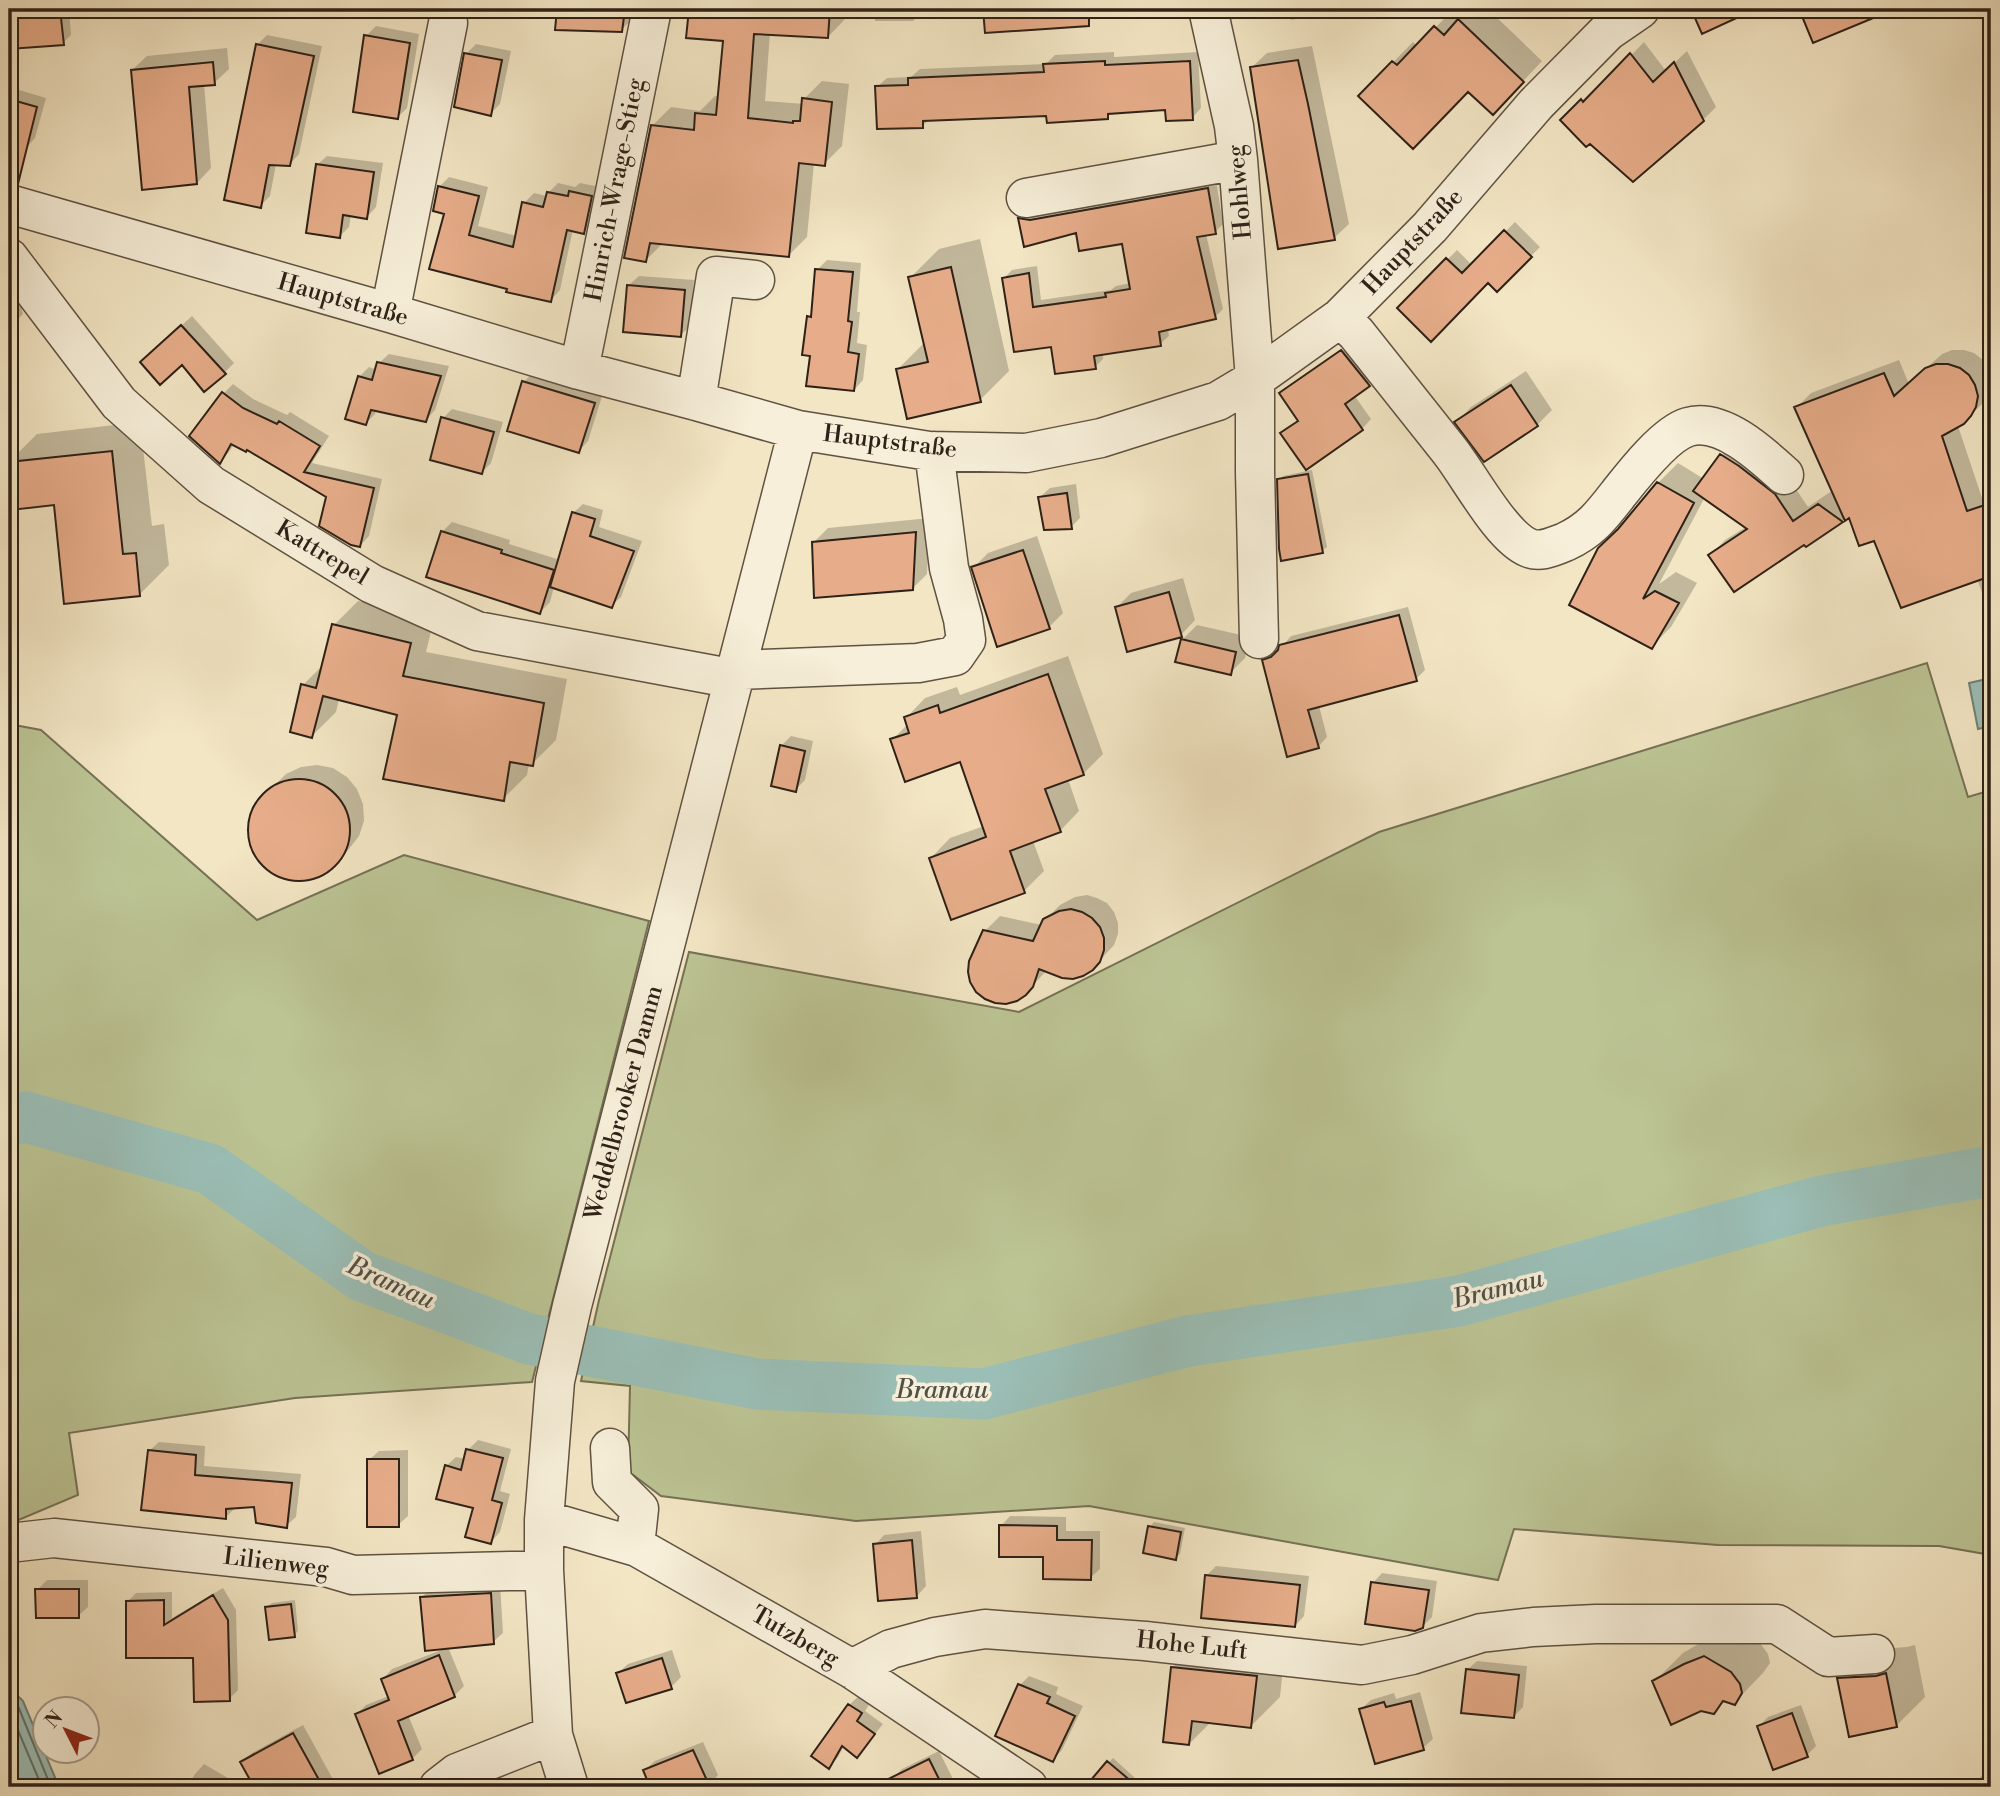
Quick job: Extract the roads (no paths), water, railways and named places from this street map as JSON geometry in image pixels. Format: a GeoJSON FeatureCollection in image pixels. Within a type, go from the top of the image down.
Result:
{"type":"FeatureCollection","features":[{"type":"Feature","properties":{"kind":"street","name":"Hinrich-Wrage-Stieg"},"geometry":{"type":"LineString","coordinates":[[579,370],[652,9]]}},
{"type":"Feature","properties":{"kind":"street","name":"Hohlweg"},"geometry":{"type":"LineString","coordinates":[[1208,9],[1234,126],[1238,160],[1255,379],[1259,639]]}},
{"type":"Feature","properties":{"kind":"street","name":"Hauptstraße"},"geometry":{"type":"LineString","coordinates":[[9,204],[579,370],[798,430],[934,451],[1026,453],[1101,438],[1218,401],[1255,379],[1340,318],[1430,227],[1536,104],[1608,32],[1640,9]]}},
{"type":"Feature","properties":{"kind":"street"},"geometry":{"type":"LineString","coordinates":[[390,313],[448,23]]}},
{"type":"Feature","properties":{"kind":"street"},"geometry":{"type":"LineString","coordinates":[[1026,198],[1238,160]]}},
{"type":"Feature","properties":{"kind":"street","name":"Kattrepel"},"geometry":{"type":"LineString","coordinates":[[9,258],[119,403],[211,485],[372,584],[477,631],[736,674],[918,663],[955,656],[966,640],[950,568],[934,451]]}},
{"type":"Feature","properties":{"kind":"street"},"geometry":{"type":"LineString","coordinates":[[696,401],[716,276],[755,280]]}},
{"type":"Feature","properties":{"kind":"street"},"geometry":{"type":"LineString","coordinates":[[1340,318],[1356,333],[1451,453],[1504,527],[1518,542],[1531,549],[1549,548],[1573,538],[1598,520],[1650,455],[1687,427],[1710,425],[1729,433],[1762,455],[1784,475]]}},
{"type":"Feature","properties":{"kind":"street","name":"Weddelbrooker Damm"},"geometry":{"type":"LineString","coordinates":[[569,1787],[553,1735],[544,1570],[544,1520],[555,1381],[798,430]]}},
{"type":"Feature","properties":{"kind":"street"},"geometry":{"type":"LineString","coordinates":[[610,1448],[612,1482],[639,1509],[635,1546]]}},
{"type":"Feature","properties":{"kind":"street","name":"Tutzberg"},"geometry":{"type":"LineString","coordinates":[[544,1520],[635,1546],[852,1669],[1028,1787]]}},
{"type":"Feature","properties":{"kind":"street","name":"Lilienweg"},"geometry":{"type":"LineString","coordinates":[[9,1543],[54,1538],[326,1567],[353,1574],[544,1570]]}},
{"type":"Feature","properties":{"kind":"street","name":"Hohe Luft"},"geometry":{"type":"LineString","coordinates":[[852,1669],[891,1649],[935,1637],[985,1629],[1144,1641],[1362,1665],[1412,1656],[1481,1633],[1533,1626],[1777,1624],[1828,1657],[1875,1654]]}},
{"type":"Feature","properties":{"kind":"street"},"geometry":{"type":"LineString","coordinates":[[439,1787],[457,1773],[553,1735]]}},
{"type":"Feature","properties":{"kind":"water"},"geometry":{"type":"Polygon","coordinates":[[[1991,678],[1991,726],[1978,729],[1969,683],[1991,678]]]}},
{"type":"Feature","properties":{"kind":"water"},"geometry":{"type":"Polygon","coordinates":[[[9,1687],[23,1701],[32,1722],[32,1764],[49,1764],[59,1787],[9,1787],[9,1687]]]}},
{"type":"Feature","properties":{"kind":"waterway","name":"Bramau"},"geometry":{"type":"LineString","coordinates":[[9,1120],[26,1117],[210,1169],[362,1276],[529,1339],[757,1384],[984,1394],[1188,1341],[1459,1301],[1821,1201],[1991,1171]]}}]}
